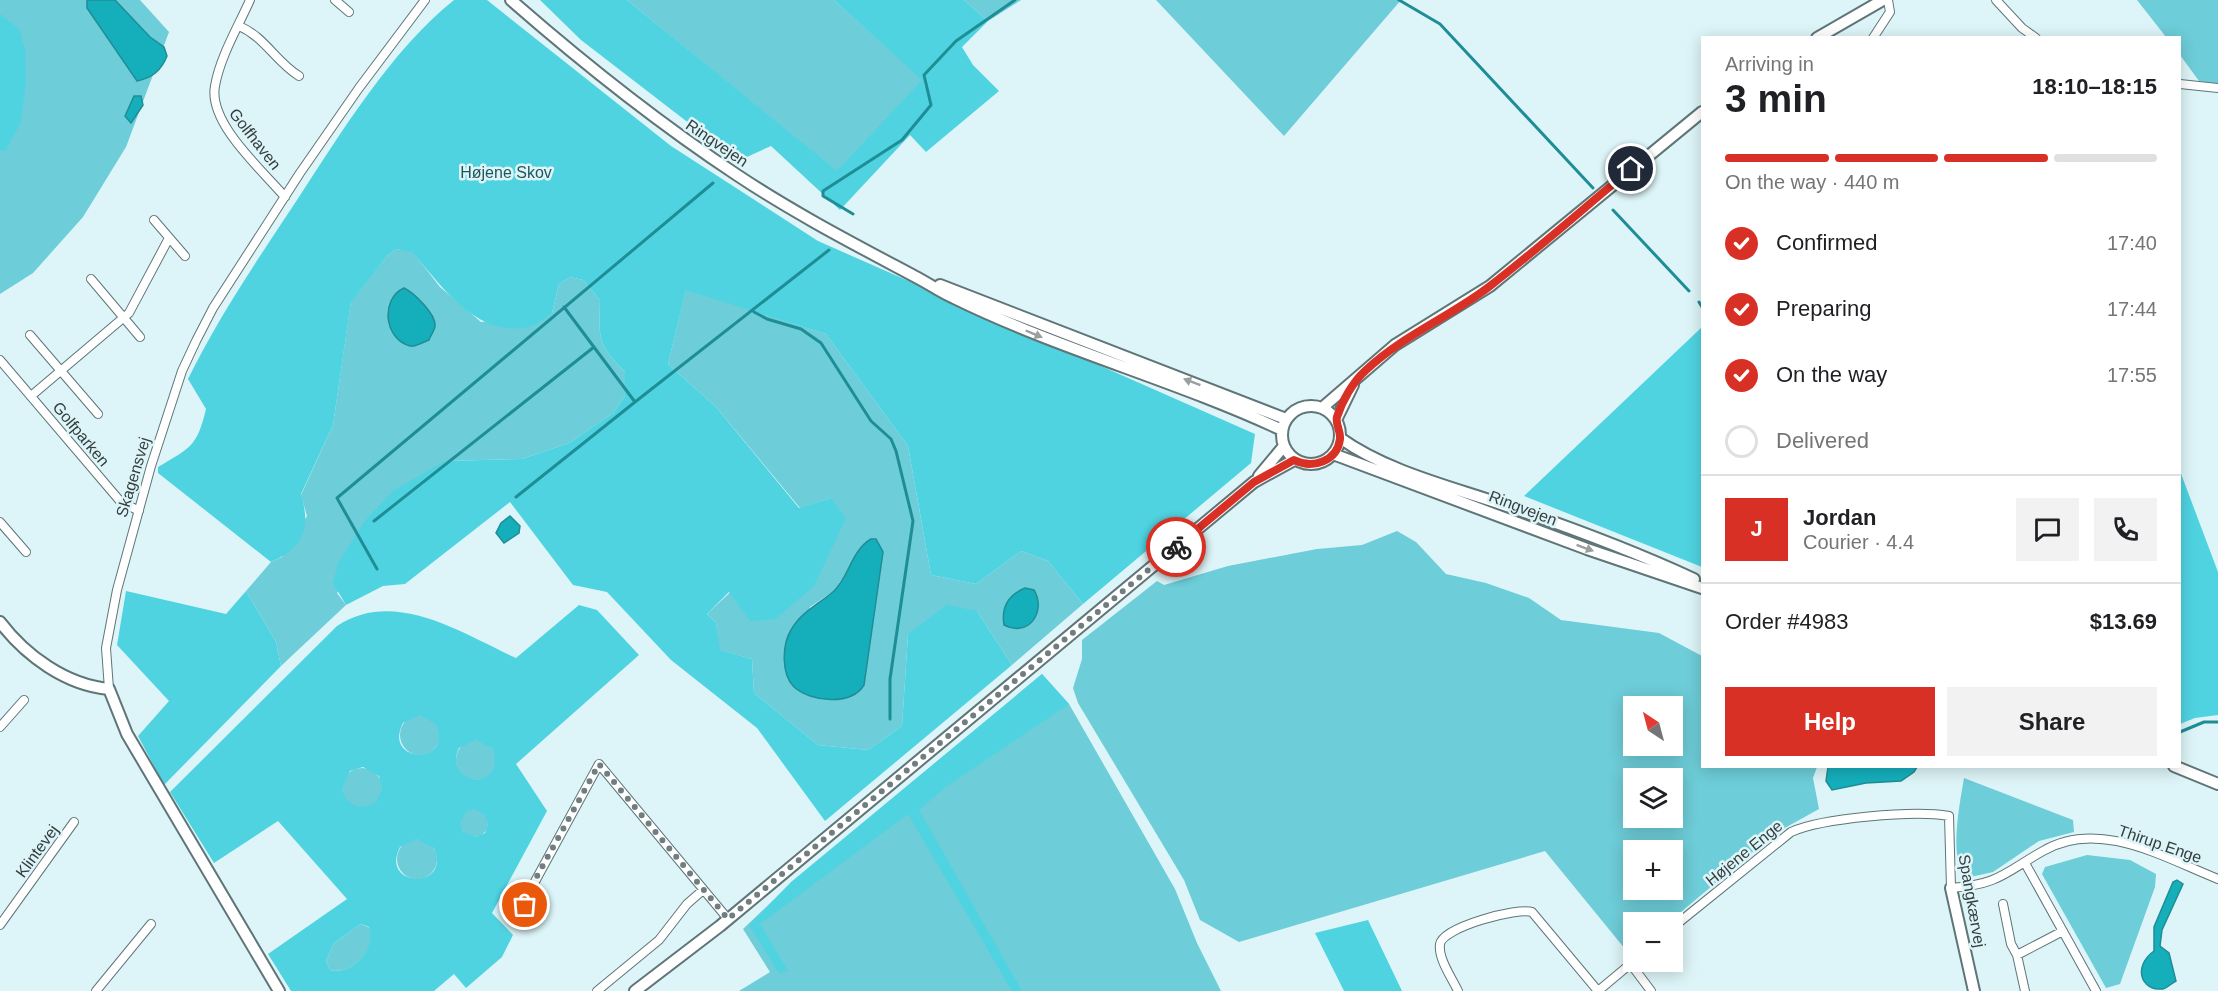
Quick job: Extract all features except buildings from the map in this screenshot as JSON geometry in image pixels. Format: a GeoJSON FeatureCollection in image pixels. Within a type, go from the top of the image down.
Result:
{"type":"FeatureCollection","features":[{"type":"Feature","properties":{"kind":"street","name":"Golfhaven"},"geometry":{"type":"LineString","coordinates":[[250,0],[214,87],[217,111],[229,131],[285,197]]}},
{"type":"Feature","properties":{"kind":"street"},"geometry":{"type":"LineString","coordinates":[[335,0],[349,12]]}},
{"type":"Feature","properties":{"kind":"street","name":"Skagensvej"},"geometry":{"type":"LineString","coordinates":[[279,991],[127,734],[109,689],[106,648],[108,631],[139,511],[183,371],[196,341],[219,299],[285,197],[359,88],[425,0]]}},
{"type":"Feature","properties":{"kind":"street","name":"Ringvejen"},"geometry":{"type":"LineString","coordinates":[[512,0],[610,84],[738,176],[833,234],[925,281],[952,298],[1091,357],[1284,424]]}},
{"type":"Feature","properties":{"kind":"street"},"geometry":{"type":"LineString","coordinates":[[1820,36],[1883,0]]}},
{"type":"Feature","properties":{"kind":"street"},"geometry":{"type":"LineString","coordinates":[[1875,36],[1890,12],[1888,0]]}},
{"type":"Feature","properties":{"kind":"street"},"geometry":{"type":"LineString","coordinates":[[1996,0],[2022,28],[2033,36]]}},
{"type":"Feature","properties":{"kind":"street"},"geometry":{"type":"LineString","coordinates":[[238,26],[255,34],[288,69],[299,76]]}},
{"type":"Feature","properties":{"kind":"street"},"geometry":{"type":"LineString","coordinates":[[2181,84],[2218,88]]}},
{"type":"Feature","properties":{"kind":"street"},"geometry":{"type":"LineString","coordinates":[[1322,408],[1402,340],[1490,286],[1701,113]]}},
{"type":"Feature","properties":{"kind":"street"},"geometry":{"type":"LineString","coordinates":[[154,220],[184,255]]}},
{"type":"Feature","properties":{"kind":"street","name":"Golfparken"},"geometry":{"type":"LineString","coordinates":[[31,396],[129,313],[169,238]]}},
{"type":"Feature","properties":{"kind":"street"},"geometry":{"type":"LineString","coordinates":[[91,279],[140,337]]}},
{"type":"Feature","properties":{"kind":"street","name":"Golfparken"},"geometry":{"type":"LineString","coordinates":[[30,335],[98,414]]}},
{"type":"Feature","properties":{"kind":"street","name":"Golfparken"},"geometry":{"type":"LineString","coordinates":[[0,360],[120,501],[139,511]]}},
{"type":"Feature","properties":{"kind":"street"},"geometry":{"type":"LineString","coordinates":[[1336,420],[1356,380]]}},
{"type":"Feature","properties":{"kind":"street"},"geometry":{"type":"LineString","coordinates":[[1302,407],[1322,408],[1336,420],[1340,438],[1333,454],[1324,461],[1312,465],[1294,460],[1284,446],[1284,424],[1302,407]]}},
{"type":"Feature","properties":{"kind":"street","name":"Ringvejen"},"geometry":{"type":"LineString","coordinates":[[1340,438],[1354,448],[1389,464],[1594,537],[1701,583]]}},
{"type":"Feature","properties":{"kind":"street"},"geometry":{"type":"LineString","coordinates":[[635,991],[728,919],[1254,482],[1284,446]]}},
{"type":"Feature","properties":{"kind":"street","name":"Ringvejen"},"geometry":{"type":"LineString","coordinates":[[1333,454],[1587,549],[1701,588]]}},
{"type":"Feature","properties":{"kind":"street"},"geometry":{"type":"LineString","coordinates":[[1254,482],[1294,460]]}},
{"type":"Feature","properties":{"kind":"street"},"geometry":{"type":"LineString","coordinates":[[0,522],[26,552]]}},
{"type":"Feature","properties":{"kind":"street"},"geometry":{"type":"LineString","coordinates":[[0,622],[21,645],[54,670],[88,688],[109,689]]}},
{"type":"Feature","properties":{"kind":"street"},"geometry":{"type":"LineString","coordinates":[[1,722],[24,700]]}},
{"type":"Feature","properties":{"kind":"street"},"geometry":{"type":"LineString","coordinates":[[534,914],[525,905],[525,898],[599,764],[728,919]]}},
{"type":"Feature","properties":{"kind":"street"},"geometry":{"type":"LineString","coordinates":[[2179,768],[2218,784]]}},
{"type":"Feature","properties":{"kind":"street","name":"Højene Enge"},"geometry":{"type":"LineString","coordinates":[[1683,919],[1780,839],[1801,827],[1910,812],[1949,816]]}},
{"type":"Feature","properties":{"kind":"street","name":"Spangkærvej"},"geometry":{"type":"LineString","coordinates":[[1949,816],[1951,888],[1974,991]]}},
{"type":"Feature","properties":{"kind":"street","name":"Klintevej"},"geometry":{"type":"LineString","coordinates":[[0,925],[74,822]]}},
{"type":"Feature","properties":{"kind":"street","name":"Thirup Enge"},"geometry":{"type":"LineString","coordinates":[[1951,888],[1979,885],[2000,879],[2044,850],[2064,842],[2098,838],[2132,846],[2218,879]]}},
{"type":"Feature","properties":{"kind":"street"},"geometry":{"type":"LineString","coordinates":[[2025,863],[2096,991]]}},
{"type":"Feature","properties":{"kind":"street"},"geometry":{"type":"LineString","coordinates":[[597,991],[659,940],[687,904],[704,890]]}},
{"type":"Feature","properties":{"kind":"street"},"geometry":{"type":"LineString","coordinates":[[2003,904],[2011,944],[2018,955],[2025,991]]}},
{"type":"Feature","properties":{"kind":"street"},"geometry":{"type":"LineString","coordinates":[[1458,991],[1442,957],[1440,944],[1443,937],[1462,927],[1517,910],[1532,912],[1598,991],[1623,970]]}},
{"type":"Feature","properties":{"kind":"street"},"geometry":{"type":"LineString","coordinates":[[96,991],[151,924]]}},
{"type":"Feature","properties":{"kind":"street"},"geometry":{"type":"LineString","coordinates":[[2018,955],[2063,931]]}},
{"type":"Feature","properties":{"kind":"street"},"geometry":{"type":"LineString","coordinates":[[647,991],[685,959],[697,944]]}},
{"type":"Feature","properties":{"kind":"street"},"geometry":{"type":"LineString","coordinates":[[1639,972],[1651,991]]}},
{"type":"Feature","properties":{"kind":"shaded area"},"geometry":{"type":"Polygon","coordinates":[[[0,0],[140,0],[169,32],[126,147],[83,217],[33,273],[0,294],[0,0]]]}},
{"type":"Feature","properties":{"kind":"shaded area"},"geometry":{"type":"Polygon","coordinates":[[[87,0],[115,0],[150,37],[164,47],[167,56],[159,70],[152,76],[137,81],[87,8],[87,0]]]}},
{"type":"Feature","properties":{"kind":"shaded area"},"geometry":{"type":"Polygon","coordinates":[[[627,0],[834,0],[923,80],[837,172],[627,0]]]}},
{"type":"Feature","properties":{"kind":"shaded area"},"geometry":{"type":"Polygon","coordinates":[[[964,0],[1021,0],[988,21],[964,0]]]}},
{"type":"Feature","properties":{"kind":"shaded area"},"geometry":{"type":"Polygon","coordinates":[[[1156,0],[1401,0],[1284,136],[1156,0]]]}},
{"type":"Feature","properties":{"kind":"shaded area"},"geometry":{"type":"Polygon","coordinates":[[[2137,0],[2218,0],[2218,84],[2199,81],[2181,56],[2181,36],[2165,36],[2137,0]]]}},
{"type":"Feature","properties":{"kind":"shaded area"},"geometry":{"type":"Polygon","coordinates":[[[134,96],[141,96],[143,105],[131,123],[125,116],[134,96]]]}},
{"type":"Feature","properties":{"kind":"shaded area"},"geometry":{"type":"Polygon","coordinates":[[[396,249],[412,251],[440,287],[481,322],[552,313],[559,284],[570,277],[583,280],[600,300],[602,340],[609,354],[625,372],[625,396],[613,413],[569,443],[522,459],[445,461],[337,593],[346,605],[281,666],[276,642],[246,591],[271,562],[282,557],[307,516],[301,495],[333,425],[351,301],[388,255],[396,249]]]}},
{"type":"Feature","properties":{"kind":"shaded area"},"geometry":{"type":"Polygon","coordinates":[[[404,288],[424,304],[434,321],[435,328],[429,340],[415,346],[401,342],[395,336],[388,318],[391,301],[396,293],[404,288]]]}},
{"type":"Feature","properties":{"kind":"shaded area"},"geometry":{"type":"Polygon","coordinates":[[[686,289],[826,334],[908,446],[931,575],[976,584],[1021,551],[1048,561],[1083,604],[1012,665],[977,611],[908,634],[902,726],[868,750],[818,745],[754,693],[752,659],[719,650],[716,623],[707,614],[831,498],[800,508],[716,407],[668,364],[686,289]],[[860,549],[835,590],[810,607],[791,683],[804,693],[860,549]]]}},
{"type":"Feature","properties":{"kind":"shaded area"},"geometry":{"type":"Polygon","coordinates":[[[510,516],[520,526],[519,533],[504,543],[496,533],[501,523],[510,516]]]}},
{"type":"Feature","properties":{"kind":"shaded area"},"geometry":{"type":"Polygon","coordinates":[[[1397,531],[1416,542],[1446,574],[1486,583],[1529,598],[1561,620],[1659,633],[1701,655],[1701,768],[1817,768],[1813,778],[1819,809],[1774,834],[1681,912],[1623,912],[1623,946],[1545,851],[1239,942],[1200,920],[1184,880],[1078,703],[1073,688],[1082,659],[1082,640],[1157,581],[1164,585],[1228,566],[1317,549],[1362,545],[1397,531]]]}},
{"type":"Feature","properties":{"kind":"shaded area"},"geometry":{"type":"Polygon","coordinates":[[[871,539],[876,539],[883,552],[864,685],[858,692],[841,699],[830,700],[810,696],[794,687],[787,675],[784,659],[788,636],[800,618],[834,591],[859,550],[871,539]]]}},
{"type":"Feature","properties":{"kind":"shaded area"},"geometry":{"type":"Polygon","coordinates":[[[1025,588],[1034,590],[1037,598],[1037,614],[1033,621],[1021,628],[1004,625],[1007,602],[1014,594],[1025,588]]]}},
{"type":"Feature","properties":{"kind":"shaded area"},"geometry":{"type":"Polygon","coordinates":[[[1042,674],[1069,704],[1175,889],[1197,943],[1221,991],[739,991],[770,972],[743,929],[781,893],[1042,674]]]}},
{"type":"Feature","properties":{"kind":"shaded area"},"geometry":{"type":"Polygon","coordinates":[[[420,715],[428,716],[434,721],[439,727],[439,743],[434,749],[428,754],[420,755],[412,754],[406,749],[401,743],[400,735],[401,727],[406,721],[412,716],[420,715]]]}},
{"type":"Feature","properties":{"kind":"shaded area"},"geometry":{"type":"Polygon","coordinates":[[[476,740],[484,741],[490,746],[495,752],[495,768],[490,774],[484,779],[476,780],[468,779],[462,774],[457,768],[456,760],[457,752],[462,746],[468,741],[476,740]]]}},
{"type":"Feature","properties":{"kind":"shaded area"},"geometry":{"type":"Polygon","coordinates":[[[362,768],[370,769],[376,774],[381,780],[381,796],[376,802],[370,807],[362,808],[354,807],[348,802],[343,796],[342,788],[343,780],[348,774],[354,769],[362,768]]]}},
{"type":"Feature","properties":{"kind":"shaded area"},"geometry":{"type":"Polygon","coordinates":[[[1828,768],[1916,768],[1901,781],[1866,783],[1832,790],[1826,781],[1828,768]]]}},
{"type":"Feature","properties":{"kind":"shaded area"},"geometry":{"type":"Polygon","coordinates":[[[1964,778],[2073,820],[2074,832],[2039,841],[1993,872],[1966,878],[1961,869],[1956,844],[1964,778]]]}},
{"type":"Feature","properties":{"kind":"shaded area"},"geometry":{"type":"Polygon","coordinates":[[[474,809],[484,813],[488,823],[484,833],[474,837],[464,833],[460,823],[464,813],[474,809]]]}},
{"type":"Feature","properties":{"kind":"shaded area"},"geometry":{"type":"Polygon","coordinates":[[[417,839],[425,840],[431,845],[436,851],[436,867],[431,873],[425,878],[417,879],[409,878],[403,873],[398,867],[397,859],[398,851],[403,845],[409,840],[417,839]]]}},
{"type":"Feature","properties":{"kind":"shaded area"},"geometry":{"type":"Polygon","coordinates":[[[2087,855],[2130,860],[2156,874],[2155,887],[2120,984],[2106,988],[2042,874],[2045,867],[2087,855]]]}},
{"type":"Feature","properties":{"kind":"shaded area"},"geometry":{"type":"Polygon","coordinates":[[[2177,880],[2183,884],[2162,930],[2160,946],[2169,953],[2176,981],[2163,989],[2155,989],[2145,982],[2142,976],[2143,964],[2154,951],[2154,927],[2173,882],[2177,880]]]}},
{"type":"Feature","properties":{"kind":"shaded area"},"geometry":{"type":"Polygon","coordinates":[[[361,924],[370,928],[370,944],[366,952],[361,959],[347,969],[330,970],[326,961],[334,943],[361,924]]]}},
{"type":"Feature","properties":{"kind":"green space","name":"Højene Skov"},"geometry":{"type":"Polygon","coordinates":[[[454,0],[487,0],[671,146],[818,241],[1255,434],[1251,463],[1083,604],[1048,561],[1021,551],[976,584],[931,575],[908,446],[826,334],[686,290],[668,364],[716,407],[799,508],[831,498],[846,518],[814,586],[775,619],[750,621],[729,592],[707,614],[716,623],[720,650],[752,659],[754,693],[818,745],[868,750],[902,726],[908,634],[947,605],[977,611],[1012,665],[825,821],[757,728],[671,660],[607,592],[573,585],[510,502],[405,584],[383,586],[346,605],[333,583],[338,563],[364,522],[393,491],[445,461],[522,459],[569,443],[613,413],[625,396],[625,372],[605,347],[600,332],[600,300],[583,280],[570,277],[559,284],[552,313],[540,322],[532,326],[512,328],[494,325],[478,318],[463,307],[412,252],[396,249],[388,255],[351,302],[333,425],[301,494],[305,517],[302,535],[291,550],[271,562],[158,473],[158,467],[191,445],[199,431],[206,409],[188,379],[240,288],[369,93],[410,42],[454,0]]]}},
{"type":"Feature","properties":{"kind":"green space"},"geometry":{"type":"Polygon","coordinates":[[[540,0],[627,0],[837,171],[922,80],[834,0],[964,0],[988,21],[962,47],[973,65],[999,91],[926,152],[910,135],[840,210],[771,146],[738,161],[581,40],[540,0]]]}},
{"type":"Feature","properties":{"kind":"green space"},"geometry":{"type":"Polygon","coordinates":[[[0,14],[19,29],[25,50],[26,83],[20,124],[5,151],[0,150],[0,14]]]}},
{"type":"Feature","properties":{"kind":"green space"},"geometry":{"type":"Polygon","coordinates":[[[1701,328],[1701,567],[1524,496],[1701,328]]]}},
{"type":"Feature","properties":{"kind":"green space"},"geometry":{"type":"Polygon","coordinates":[[[2181,474],[2218,572],[2218,715],[2195,718],[2181,724],[2181,474]]]}},
{"type":"Feature","properties":{"kind":"green space"},"geometry":{"type":"Polygon","coordinates":[[[126,591],[226,614],[246,591],[276,642],[281,666],[164,785],[138,736],[169,701],[117,645],[126,591]]]}},
{"type":"Feature","properties":{"kind":"green space"},"geometry":{"type":"Polygon","coordinates":[[[579,605],[597,610],[639,655],[516,764],[547,811],[492,913],[513,935],[502,957],[466,988],[454,974],[434,991],[291,991],[268,954],[347,899],[278,821],[214,863],[170,792],[337,626],[359,615],[382,611],[428,618],[516,658],[579,605]],[[420,715],[403,723],[399,737],[402,746],[409,752],[419,755],[428,753],[436,747],[439,738],[436,724],[420,715]],[[476,740],[459,748],[457,765],[466,777],[478,780],[488,775],[494,768],[495,759],[492,748],[476,740]],[[363,767],[350,771],[342,788],[346,799],[359,807],[376,802],[382,789],[379,776],[363,767]],[[474,809],[466,812],[460,823],[463,832],[476,837],[485,833],[488,824],[485,815],[474,809]],[[417,839],[400,847],[396,861],[399,870],[406,876],[416,879],[426,877],[433,871],[437,862],[434,848],[417,839]],[[361,924],[334,943],[326,961],[330,970],[338,971],[354,965],[366,952],[371,935],[369,927],[361,924]]]}},
{"type":"Feature","properties":{"kind":"green space"},"geometry":{"type":"Polygon","coordinates":[[[1042,674],[1069,704],[947,786],[919,810],[1022,991],[1012,991],[908,814],[760,924],[788,971],[779,973],[749,925],[791,882],[1042,674]]]}},
{"type":"Feature","properties":{"kind":"green space"},"geometry":{"type":"Polygon","coordinates":[[[1368,920],[1402,991],[1344,991],[1315,933],[1368,920]]]}},
{"type":"Feature","properties":{"kind":"waterway"},"geometry":{"type":"LineString","coordinates":[[853,214],[823,196],[823,191],[902,140],[931,105],[924,75],[956,41],[1015,0]]}},
{"type":"Feature","properties":{"kind":"waterway"},"geometry":{"type":"LineString","coordinates":[[1399,0],[1440,24],[1593,188]]}},
{"type":"Feature","properties":{"kind":"waterway"},"geometry":{"type":"LineString","coordinates":[[377,569],[337,498],[713,183]]}},
{"type":"Feature","properties":{"kind":"waterway"},"geometry":{"type":"LineString","coordinates":[[1613,210],[1689,291]]}},
{"type":"Feature","properties":{"kind":"waterway"},"geometry":{"type":"LineString","coordinates":[[564,307],[635,402],[829,250]]}},
{"type":"Feature","properties":{"kind":"waterway"},"geometry":{"type":"LineString","coordinates":[[754,312],[767,319],[801,329],[821,343],[871,421],[891,439],[896,451],[913,521],[890,679],[890,719]]}},
{"type":"Feature","properties":{"kind":"waterway"},"geometry":{"type":"LineString","coordinates":[[374,521],[594,347]]}},
{"type":"Feature","properties":{"kind":"waterway"},"geometry":{"type":"LineString","coordinates":[[516,497],[635,402]]}},
{"type":"Feature","properties":{"kind":"waterway"},"geometry":{"type":"LineString","coordinates":[[2181,732],[2204,722],[2218,722]]}},
{"type":"Feature","properties":{"kind":"way so far"},"geometry":{"type":"LineString","coordinates":[[525,905],[525,898],[599,764],[728,919],[1176,547]]}},
{"type":"Feature","properties":{"kind":"route"},"geometry":{"type":"LineString","coordinates":[[1176,547],[1254,482],[1294,460],[1312,465],[1329,458],[1339,444],[1340,432],[1336,420],[1356,380],[1372,364],[1410,334],[1461,307],[1490,286],[1631,169]]}}]}
